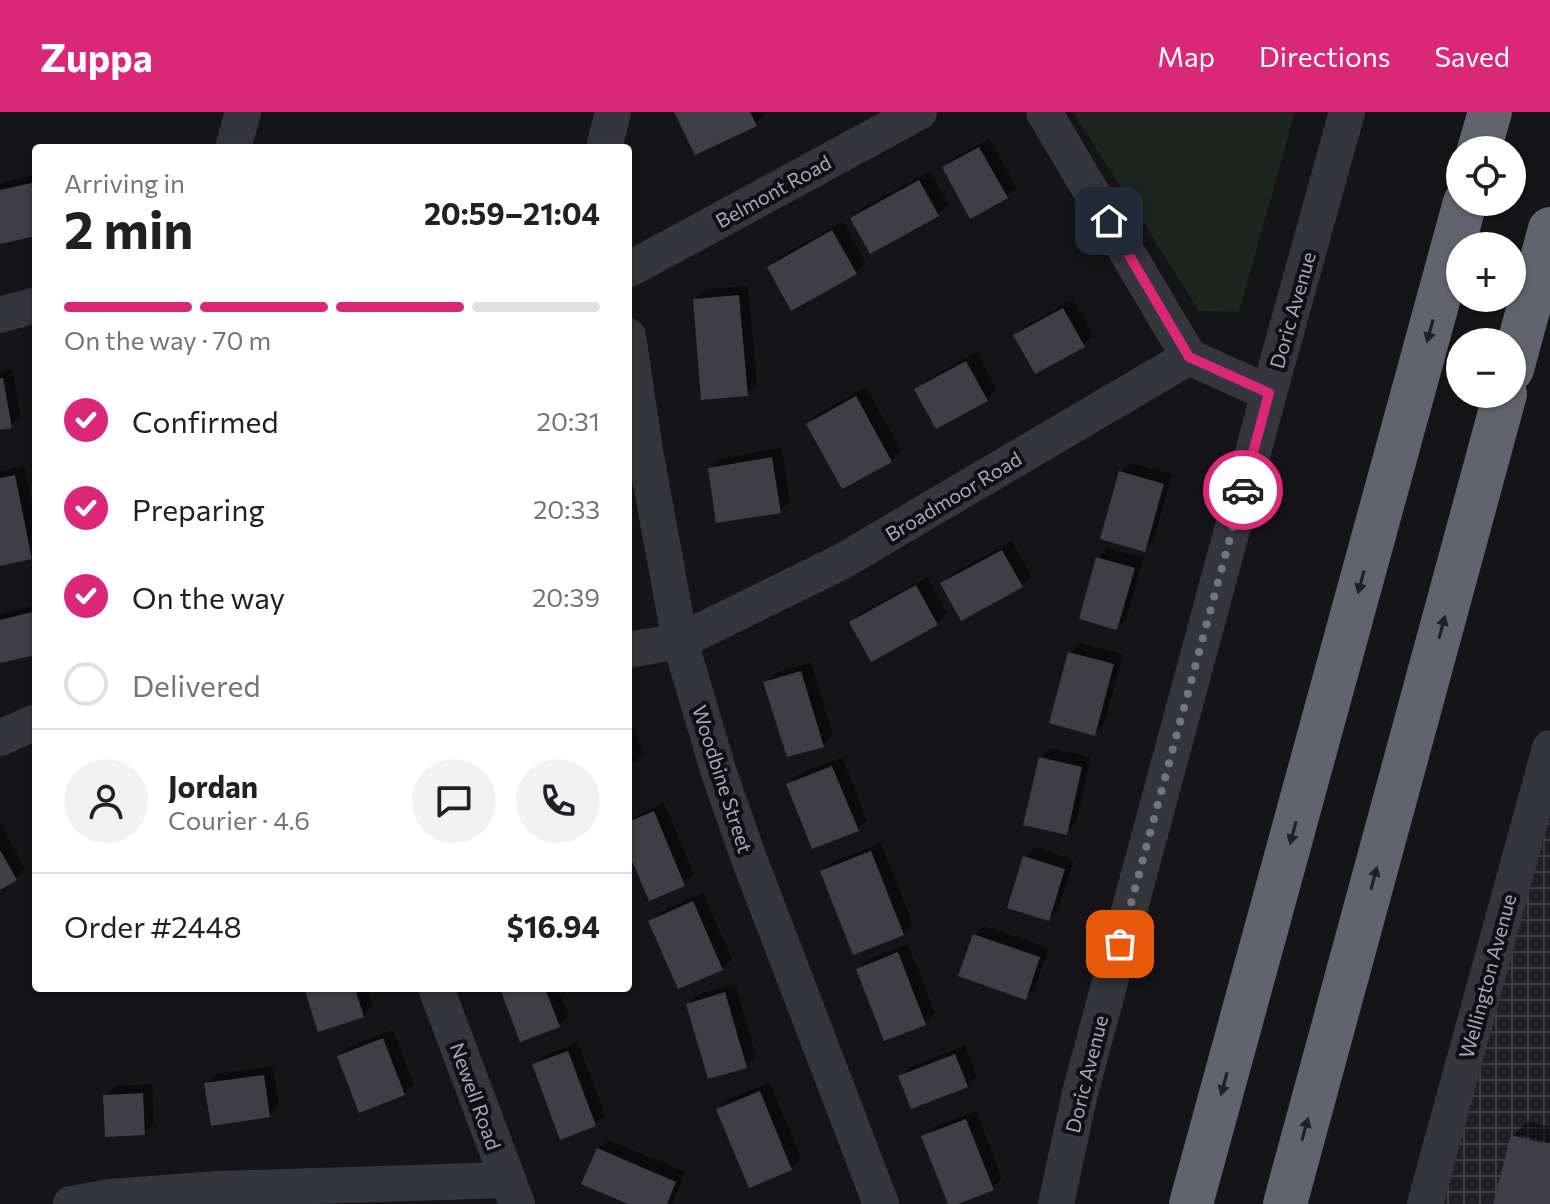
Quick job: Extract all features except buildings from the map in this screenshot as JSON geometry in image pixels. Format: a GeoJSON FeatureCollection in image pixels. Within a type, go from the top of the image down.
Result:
{"type":"FeatureCollection","features":[{"type":"Feature","properties":{"kind":"highway"},"geometry":{"type":"LineString","coordinates":[[1483,136],[1490,112]]}},
{"type":"Feature","properties":{"kind":"highway"},"geometry":{"type":"LineString","coordinates":[[1191,1204],[1461,216]]}},
{"type":"Feature","properties":{"kind":"highway"},"geometry":{"type":"LineString","coordinates":[[1523,328],[1550,229]]}},
{"type":"Feature","properties":{"kind":"highway"},"geometry":{"type":"LineString","coordinates":[[1285,1204],[1501,408]]}},
{"type":"Feature","properties":{"kind":"street"},"geometry":{"type":"LineString","coordinates":[[234,144],[243,112]]}},
{"type":"Feature","properties":{"kind":"street"},"geometry":{"type":"LineString","coordinates":[[605,144],[613,112]]}},
{"type":"Feature","properties":{"kind":"street","name":"Belmont Road"},"geometry":{"type":"LineString","coordinates":[[632,268],[919,112]]}},
{"type":"Feature","properties":{"kind":"street"},"geometry":{"type":"LineString","coordinates":[[1044,112],[1189,357],[1269,393]]}},
{"type":"Feature","properties":{"kind":"street","name":"Doric Avenue"},"geometry":{"type":"LineString","coordinates":[[1056,1204],[1080,1093],[1347,112]]}},
{"type":"Feature","properties":{"kind":"street"},"geometry":{"type":"LineString","coordinates":[[0,315],[32,306]]}},
{"type":"Feature","properties":{"kind":"street","name":"Broadmoor Road"},"geometry":{"type":"LineString","coordinates":[[632,649],[680,641],[841,562],[1189,357]]}},
{"type":"Feature","properties":{"kind":"street","name":"Woodbine Street"},"geometry":{"type":"LineString","coordinates":[[632,363],[680,641],[719,773],[881,1204]]}},
{"type":"Feature","properties":{"kind":"street"},"geometry":{"type":"LineString","coordinates":[[0,738],[32,724]]}},
{"type":"Feature","properties":{"kind":"street","name":"Wellington Avenue"},"geometry":{"type":"LineString","coordinates":[[1425,1204],[1550,748]]}},
{"type":"Feature","properties":{"kind":"street","name":"Newell Road"},"geometry":{"type":"LineString","coordinates":[[437,992],[512,1192]]}},
{"type":"Feature","properties":{"kind":"street"},"geometry":{"type":"LineString","coordinates":[[71,1204],[110,1197],[219,1189],[512,1192]]}},
{"type":"Feature","properties":{"kind":"shaded area"},"geometry":{"type":"Polygon","coordinates":[[[1073,112],[1295,112],[1239,312],[1199,311],[1073,112]]]}},
{"type":"Feature","properties":{"kind":"shaded area"},"geometry":{"type":"Polygon","coordinates":[[[1550,750],[1550,1204],[1427,1204],[1550,750]]]}},
{"type":"Feature","properties":{"kind":"way so far"},"geometry":{"type":"LineString","coordinates":[[1120,944],[1243,490]]}},
{"type":"Feature","properties":{"kind":"route"},"geometry":{"type":"LineString","coordinates":[[1109,221],[1189,357],[1269,393],[1243,490]]}}]}
